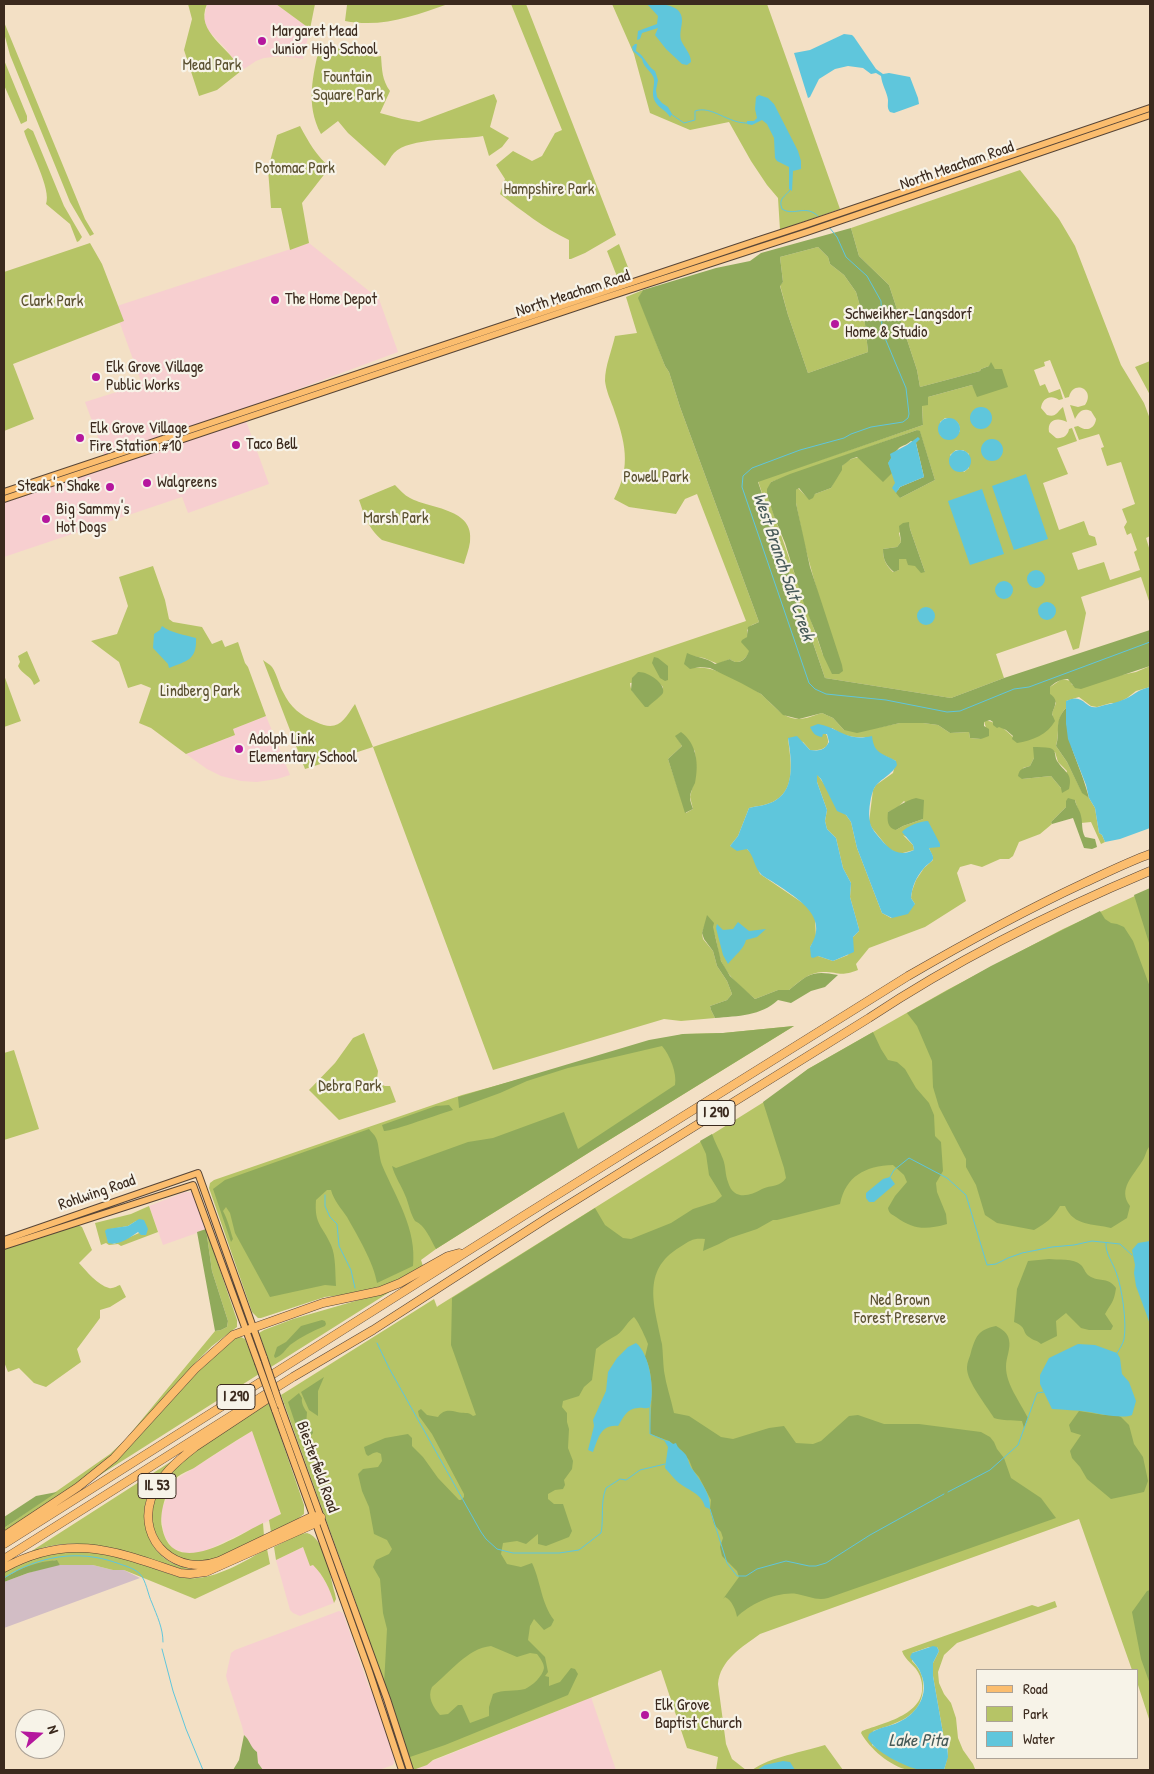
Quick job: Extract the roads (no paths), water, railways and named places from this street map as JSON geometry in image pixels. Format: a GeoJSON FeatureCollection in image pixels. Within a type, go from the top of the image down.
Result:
{"type":"FeatureCollection","features":[{"type":"Feature","properties":{"kind":"highway","name":"I 290"},"geometry":{"type":"LineString","coordinates":[[4,1544],[468,1250],[908,976],[1017,916],[1150,854]]}},
{"type":"Feature","properties":{"kind":"highway","name":"I 290"},"geometry":{"type":"LineString","coordinates":[[4,1559],[292,1377],[373,1330],[547,1218],[869,1018],[914,988],[970,956],[1067,907],[1150,871]]}},
{"type":"Feature","properties":{"kind":"highway"},"geometry":{"type":"LineString","coordinates":[[4,1536],[64,1498],[94,1475],[124,1448],[211,1353],[233,1335],[324,1303],[380,1291],[400,1283],[448,1256],[468,1250]]}},
{"type":"Feature","properties":{"kind":"highway","name":"IL 53"},"geometry":{"type":"LineString","coordinates":[[292,1377],[273,1396],[184,1455],[159,1482],[148,1510],[150,1531],[158,1546],[172,1558],[187,1564],[204,1566],[260,1545],[316,1519]]}},
{"type":"Feature","properties":{"kind":"highway"},"geometry":{"type":"LineString","coordinates":[[4,1568],[34,1554],[62,1548],[91,1548],[120,1553],[180,1573],[190,1574],[217,1569],[260,1545]]}},
{"type":"Feature","properties":{"kind":"main road","name":"North Meacham Road"},"geometry":{"type":"LineString","coordinates":[[4,499],[598,300],[820,228],[832,220],[1150,108]]}},
{"type":"Feature","properties":{"kind":"main road","name":"North Meacham Road"},"geometry":{"type":"LineString","coordinates":[[4,492],[756,240],[814,222],[832,220],[1150,115]]}},
{"type":"Feature","properties":{"kind":"main road","name":"Rohlwing Road"},"geometry":{"type":"LineString","coordinates":[[4,1240],[198,1173]]}},
{"type":"Feature","properties":{"kind":"main road","name":"Biesterfield Road"},"geometry":{"type":"LineString","coordinates":[[198,1173],[249,1329]]}},
{"type":"Feature","properties":{"kind":"main road","name":"Rohlwing Road"},"geometry":{"type":"LineString","coordinates":[[4,1246],[192,1185]]}},
{"type":"Feature","properties":{"kind":"main road","name":"Biesterfield Road"},"geometry":{"type":"LineString","coordinates":[[192,1185],[278,1408],[346,1609],[370,1671],[402,1770]]}},
{"type":"Feature","properties":{"kind":"main road","name":"Biesterfield Road"},"geometry":{"type":"LineString","coordinates":[[316,1519],[387,1699],[410,1770]]}},
{"type":"Feature","properties":{"kind":"water"},"geometry":{"type":"Polygon","coordinates":[[[647,4],[674,7],[681,14],[681,40],[691,59],[691,62],[687,65],[682,64],[666,49],[655,35],[658,28],[642,33],[640,39],[637,40],[638,31],[657,24],[658,16],[647,4]]]}},
{"type":"Feature","properties":{"kind":"water"},"geometry":{"type":"Polygon","coordinates":[[[844,34],[854,37],[876,69],[883,74],[889,73],[910,77],[919,104],[894,113],[890,112],[881,76],[876,73],[871,74],[863,68],[848,66],[835,69],[819,79],[808,98],[794,53],[810,50],[844,34]]]}},
{"type":"Feature","properties":{"kind":"water"},"geometry":{"type":"Polygon","coordinates":[[[637,44],[636,51],[655,71],[658,80],[657,97],[668,107],[672,114],[670,117],[654,100],[654,79],[642,59],[633,51],[632,47],[637,44]]]}},
{"type":"Feature","properties":{"kind":"water"},"geometry":{"type":"Polygon","coordinates":[[[759,95],[768,98],[774,104],[798,151],[801,169],[793,171],[792,191],[789,189],[789,167],[775,158],[774,138],[767,124],[762,120],[752,125],[747,124],[747,121],[754,121],[757,118],[755,109],[756,97],[759,95]]]}},
{"type":"Feature","properties":{"kind":"water"},"geometry":{"type":"Polygon","coordinates":[[[981,407],[989,410],[992,418],[989,426],[981,429],[973,426],[970,418],[973,410],[981,407]]]}},
{"type":"Feature","properties":{"kind":"water"},"geometry":{"type":"Polygon","coordinates":[[[949,418],[957,421],[960,429],[957,437],[949,440],[941,437],[938,429],[941,421],[949,418]]]}},
{"type":"Feature","properties":{"kind":"water"},"geometry":{"type":"Polygon","coordinates":[[[918,437],[920,439],[916,443],[924,477],[900,487],[896,493],[892,488],[895,483],[888,463],[891,458],[890,454],[918,437]]]}},
{"type":"Feature","properties":{"kind":"water"},"geometry":{"type":"Polygon","coordinates":[[[992,439],[1000,442],[1003,450],[1000,458],[992,461],[984,458],[981,450],[984,442],[992,439]]]}},
{"type":"Feature","properties":{"kind":"water"},"geometry":{"type":"Polygon","coordinates":[[[960,450],[968,453],[971,461],[968,469],[960,472],[952,469],[949,461],[952,453],[960,450]]]}},
{"type":"Feature","properties":{"kind":"water"},"geometry":{"type":"Polygon","coordinates":[[[1026,474],[1048,539],[1014,550],[992,486],[1026,474]]]}},
{"type":"Feature","properties":{"kind":"water"},"geometry":{"type":"Polygon","coordinates":[[[982,489],[1004,554],[970,565],[948,501],[982,489]]]}},
{"type":"Feature","properties":{"kind":"water"},"geometry":{"type":"Polygon","coordinates":[[[1036,570],[1042,573],[1045,579],[1042,585],[1036,588],[1030,585],[1027,579],[1030,573],[1036,570]]]}},
{"type":"Feature","properties":{"kind":"water"},"geometry":{"type":"Polygon","coordinates":[[[1004,581],[1010,584],[1013,590],[1010,596],[1004,599],[998,596],[995,590],[998,584],[1004,581]]]}},
{"type":"Feature","properties":{"kind":"water"},"geometry":{"type":"Polygon","coordinates":[[[1047,602],[1053,605],[1056,611],[1053,617],[1047,620],[1041,617],[1038,611],[1041,605],[1047,602]]]}},
{"type":"Feature","properties":{"kind":"water"},"geometry":{"type":"Polygon","coordinates":[[[926,607],[934,612],[935,616],[930,624],[926,625],[918,620],[917,616],[922,608],[926,607]]]}},
{"type":"Feature","properties":{"kind":"water"},"geometry":{"type":"Polygon","coordinates":[[[162,626],[174,632],[196,638],[195,651],[190,659],[169,668],[168,664],[153,648],[154,634],[162,626]]]}},
{"type":"Feature","properties":{"kind":"water"},"geometry":{"type":"Polygon","coordinates":[[[1150,687],[1150,828],[1120,839],[1105,842],[1099,833],[1095,808],[1089,798],[1086,785],[1068,739],[1066,701],[1077,699],[1090,706],[1098,707],[1122,700],[1150,687]]]}},
{"type":"Feature","properties":{"kind":"water"},"geometry":{"type":"Polygon","coordinates":[[[818,724],[849,736],[872,736],[877,750],[896,761],[897,765],[894,769],[875,787],[870,806],[869,819],[871,826],[885,844],[898,852],[903,853],[914,850],[913,845],[902,832],[914,824],[928,821],[940,844],[940,847],[929,848],[933,859],[921,871],[915,882],[911,898],[915,904],[908,914],[892,918],[882,913],[857,848],[851,822],[846,815],[837,811],[821,779],[817,775],[817,782],[827,810],[825,821],[827,829],[836,838],[843,868],[851,883],[850,897],[859,929],[853,937],[854,952],[833,961],[818,956],[811,957],[810,947],[815,936],[816,926],[808,908],[761,874],[747,849],[737,851],[730,846],[738,836],[749,808],[773,802],[787,788],[791,772],[788,738],[797,736],[810,750],[821,750],[827,745],[829,742],[827,734],[823,734],[822,737],[818,736],[813,733],[810,727],[818,724]]]}},
{"type":"Feature","properties":{"kind":"water"},"geometry":{"type":"Polygon","coordinates":[[[738,922],[749,931],[766,929],[757,937],[746,940],[728,964],[723,955],[716,928],[717,924],[723,930],[733,929],[738,922]]]}},
{"type":"Feature","properties":{"kind":"water"},"geometry":{"type":"Polygon","coordinates":[[[890,1177],[895,1184],[874,1202],[869,1202],[866,1198],[866,1193],[883,1179],[890,1177]]]}},
{"type":"Feature","properties":{"kind":"water"},"geometry":{"type":"Polygon","coordinates":[[[139,1219],[144,1220],[148,1229],[146,1235],[141,1235],[138,1232],[120,1242],[108,1243],[105,1231],[107,1229],[128,1226],[139,1219]]]}},
{"type":"Feature","properties":{"kind":"water"},"geometry":{"type":"Polygon","coordinates":[[[1150,1241],[1150,1324],[1136,1286],[1132,1250],[1138,1243],[1150,1241]]]}},
{"type":"Feature","properties":{"kind":"water"},"geometry":{"type":"Polygon","coordinates":[[[636,1343],[645,1355],[650,1373],[652,1392],[650,1407],[634,1408],[628,1412],[618,1426],[612,1426],[603,1430],[593,1452],[588,1450],[594,1426],[593,1420],[606,1391],[608,1372],[617,1358],[628,1347],[636,1343]]]}},
{"type":"Feature","properties":{"kind":"water"},"geometry":{"type":"Polygon","coordinates":[[[1078,1344],[1095,1345],[1117,1353],[1120,1358],[1122,1374],[1129,1382],[1136,1401],[1132,1415],[1117,1416],[1052,1409],[1040,1384],[1040,1375],[1049,1358],[1078,1344]]]}},
{"type":"Feature","properties":{"kind":"water"},"geometry":{"type":"Polygon","coordinates":[[[664,1440],[673,1444],[676,1443],[686,1455],[707,1493],[710,1509],[705,1507],[698,1496],[679,1483],[665,1468],[668,1447],[664,1440]]]}},
{"type":"Feature","properties":{"kind":"water","name":"Lake Pita"},"geometry":{"type":"Polygon","coordinates":[[[933,1646],[937,1647],[939,1651],[933,1663],[933,1676],[944,1739],[947,1742],[948,1757],[944,1770],[926,1771],[891,1758],[871,1743],[868,1738],[872,1732],[899,1722],[916,1709],[923,1696],[924,1689],[919,1669],[910,1657],[912,1653],[933,1646]]]}},
{"type":"Feature","properties":{"kind":"water"},"geometry":{"type":"Polygon","coordinates":[[[783,1761],[790,1762],[795,1770],[757,1770],[765,1765],[783,1761]]]}},
{"type":"Feature","properties":{"kind":"waterway","name":"West Branch Salt Creek"},"geometry":{"type":"LineString","coordinates":[[671,114],[684,123],[695,120],[695,111],[708,110],[734,121],[748,123]]}},
{"type":"Feature","properties":{"kind":"waterway","name":"West Branch Salt Creek"},"geometry":{"type":"LineString","coordinates":[[790,190],[781,200],[782,209],[791,212],[805,210],[819,217]]}},
{"type":"Feature","properties":{"kind":"waterway","name":"West Branch Salt Creek"},"geometry":{"type":"LineString","coordinates":[[829,227],[837,237],[846,257],[867,276],[881,301],[882,331],[906,388],[909,414],[908,418],[903,422],[871,427],[844,438],[800,450],[752,468],[743,476],[742,487],[809,683],[815,689],[826,694],[886,700],[947,712],[960,711],[1014,689],[1029,687],[1150,642]]}},
{"type":"Feature","properties":{"kind":"waterway"},"geometry":{"type":"LineString","coordinates":[[890,1177],[894,1170],[909,1158],[947,1178],[966,1195],[987,1265],[996,1264],[1022,1253],[1092,1241],[1120,1244],[1132,1255]]}},
{"type":"Feature","properties":{"kind":"waterway"},"geometry":{"type":"LineString","coordinates":[[325,1195],[325,1206],[330,1217],[337,1224],[339,1246],[351,1270],[355,1288]]}},
{"type":"Feature","properties":{"kind":"waterway"},"geometry":{"type":"LineString","coordinates":[[1106,1243],[1108,1254],[1118,1279],[1124,1315],[1124,1339],[1117,1353]]}},
{"type":"Feature","properties":{"kind":"waterway"},"geometry":{"type":"LineString","coordinates":[[377,1343],[389,1368],[481,1532],[497,1549],[513,1553],[559,1553],[579,1550],[601,1533],[603,1499],[606,1488],[620,1479],[626,1480],[640,1470],[665,1464]]}},
{"type":"Feature","properties":{"kind":"waterway"},"geometry":{"type":"LineString","coordinates":[[948,1492],[990,1470],[1018,1445],[1037,1393],[1044,1392]]}},
{"type":"Feature","properties":{"kind":"waterway"},"geometry":{"type":"LineString","coordinates":[[650,1407],[650,1434],[664,1440]]}},
{"type":"Feature","properties":{"kind":"waterway"},"geometry":{"type":"LineString","coordinates":[[710,1509],[727,1563],[737,1576],[746,1576],[757,1569],[786,1561],[809,1566],[826,1563],[870,1535],[944,1494]]}},
{"type":"Feature","properties":{"kind":"waterway"},"geometry":{"type":"LineString","coordinates":[[4,1578],[31,1564],[59,1557],[88,1556],[129,1567],[138,1572],[144,1580],[159,1622],[163,1642]]}},
{"type":"Feature","properties":{"kind":"waterway"},"geometry":{"type":"LineString","coordinates":[[162,1649],[173,1691],[203,1770]]}},
{"type":"Feature","properties":{"kind":"place","name":"Margaret Mead Junior High School"},"geometry":{"type":"Point","coordinates":[262,41]}},
{"type":"Feature","properties":{"kind":"place","name":"The Home Depot"},"geometry":{"type":"Point","coordinates":[275,300]}},
{"type":"Feature","properties":{"kind":"place","name":"Schweikher-Langsdorf Home & Studio"},"geometry":{"type":"Point","coordinates":[835,324]}},
{"type":"Feature","properties":{"kind":"place","name":"Elk Grove Village Public Works"},"geometry":{"type":"Point","coordinates":[96,377]}},
{"type":"Feature","properties":{"kind":"place","name":"Elk Grove Village Fire Station #10"},"geometry":{"type":"Point","coordinates":[80,438]}},
{"type":"Feature","properties":{"kind":"place","name":"Taco Bell"},"geometry":{"type":"Point","coordinates":[236,445]}},
{"type":"Feature","properties":{"kind":"place","name":"Walgreens"},"geometry":{"type":"Point","coordinates":[147,483]}},
{"type":"Feature","properties":{"kind":"place","name":"Steak 'n Shake"},"geometry":{"type":"Point","coordinates":[110,487]}},
{"type":"Feature","properties":{"kind":"place","name":"Big Sammy's Hot Dogs"},"geometry":{"type":"Point","coordinates":[46,519]}},
{"type":"Feature","properties":{"kind":"place","name":"Adolph Link Elementary School"},"geometry":{"type":"Point","coordinates":[239,749]}},
{"type":"Feature","properties":{"kind":"place","name":"Elk Grove Baptist Church"},"geometry":{"type":"Point","coordinates":[645,1715]}},
{"type":"Feature","properties":{"kind":"park label","name":"Mead Park"},"geometry":{"type":"Point","coordinates":[212,66]}},
{"type":"Feature","properties":{"kind":"park label","name":"Fountain Square Park"},"geometry":{"type":"Point","coordinates":[348,87]}},
{"type":"Feature","properties":{"kind":"park label","name":"Potomac Park"},"geometry":{"type":"Point","coordinates":[295,169]}},
{"type":"Feature","properties":{"kind":"park label","name":"Hampshire Park"},"geometry":{"type":"Point","coordinates":[549,190]}},
{"type":"Feature","properties":{"kind":"park label","name":"Clark Park"},"geometry":{"type":"Point","coordinates":[52,302]}},
{"type":"Feature","properties":{"kind":"park label","name":"Powell Park"},"geometry":{"type":"Point","coordinates":[656,478]}},
{"type":"Feature","properties":{"kind":"park label","name":"Marsh Park"},"geometry":{"type":"Point","coordinates":[396,519]}},
{"type":"Feature","properties":{"kind":"park label","name":"Lindberg Park"},"geometry":{"type":"Point","coordinates":[200,692]}},
{"type":"Feature","properties":{"kind":"park label","name":"Debra Park"},"geometry":{"type":"Point","coordinates":[350,1087]}},
{"type":"Feature","properties":{"kind":"park label","name":"Ned Brown Forest Preserve"},"geometry":{"type":"Point","coordinates":[900,1310]}}]}
